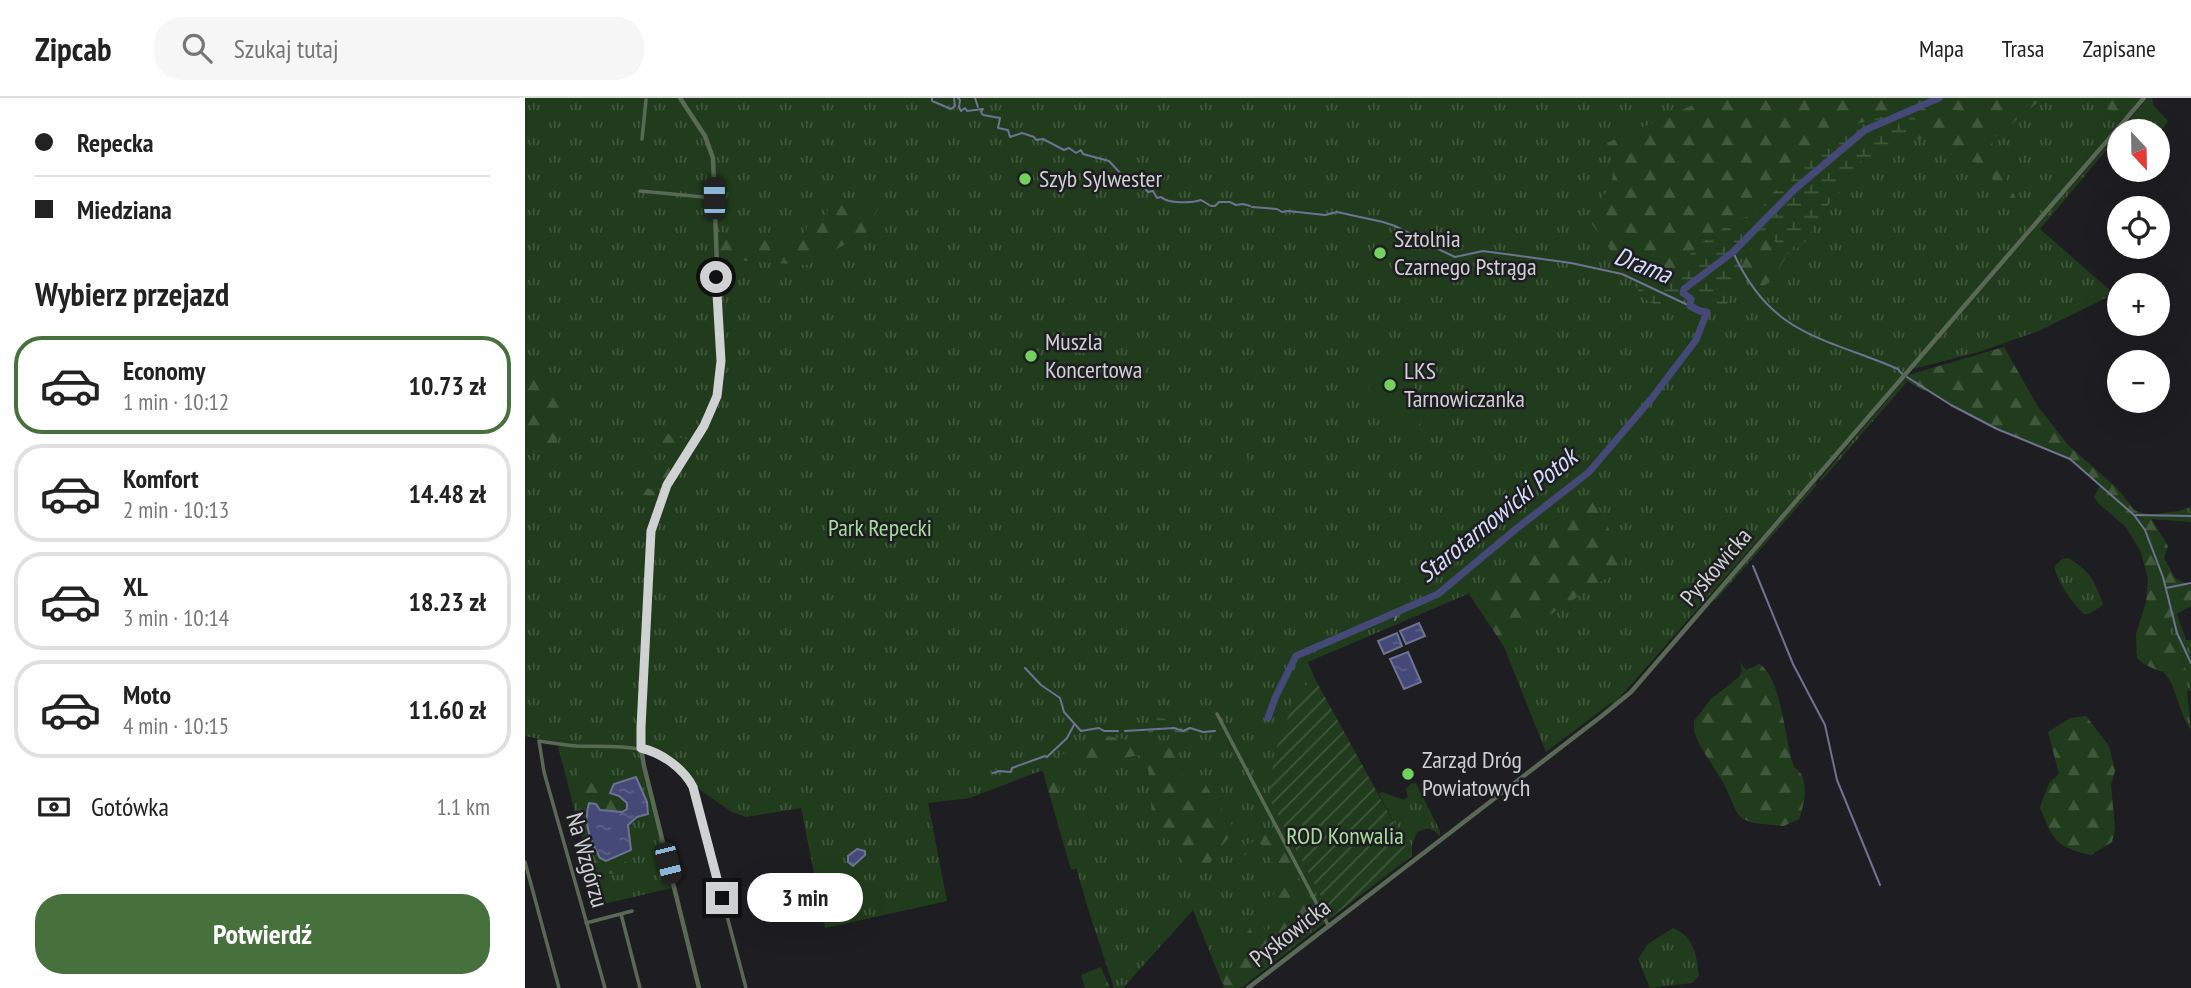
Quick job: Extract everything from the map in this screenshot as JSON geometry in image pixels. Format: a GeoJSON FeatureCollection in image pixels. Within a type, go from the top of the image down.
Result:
{"type":"FeatureCollection","features":[{"type":"Feature","properties":{"kind":"street"},"geometry":{"type":"LineString","coordinates":[[680,98],[711,149],[720,384],[704,426],[664,492],[651,531],[641,748],[699,988]]}},
{"type":"Feature","properties":{"kind":"street","name":"Pyskowicka"},"geometry":{"type":"LineString","coordinates":[[1248,988],[1603,716],[1630,692],[2144,98]]}},
{"type":"Feature","properties":{"kind":"street"},"geometry":{"type":"LineString","coordinates":[[642,138],[646,100]]}},
{"type":"Feature","properties":{"kind":"street"},"geometry":{"type":"LineString","coordinates":[[640,191],[714,198]]}},
{"type":"Feature","properties":{"kind":"street"},"geometry":{"type":"LineString","coordinates":[[1217,714],[1328,925]]}},
{"type":"Feature","properties":{"kind":"street","name":"Na Wzgórzu"},"geometry":{"type":"LineString","coordinates":[[605,988],[544,772],[539,741],[641,748]]}},
{"type":"Feature","properties":{"kind":"street"},"geometry":{"type":"LineString","coordinates":[[641,748],[666,758],[687,777],[693,787],[746,988]]}},
{"type":"Feature","properties":{"kind":"street"},"geometry":{"type":"LineString","coordinates":[[525,862],[559,988]]}},
{"type":"Feature","properties":{"kind":"street"},"geometry":{"type":"LineString","coordinates":[[586,923],[632,911]]}},
{"type":"Feature","properties":{"kind":"street"},"geometry":{"type":"LineString","coordinates":[[621,914],[640,988]]}},
{"type":"Feature","properties":{"kind":"green space","name":"Park Repecki"},"geometry":{"type":"Polygon","coordinates":[[[525,98],[2140,98],[2122,119],[2107,119],[2107,137],[1900,379],[1613,705],[1612,702],[1546,752],[1503,644],[1470,593],[1308,662],[1314,677],[1308,683],[1336,914],[1241,988],[1224,988],[1193,910],[1123,988],[1114,988],[1088,909],[1048,768],[970,798],[928,803],[947,901],[825,928],[801,808],[746,817],[732,812],[703,792],[660,753],[638,745],[672,888],[599,905],[558,746],[560,743],[525,736],[525,98]]]}},
{"type":"Feature","properties":{"kind":"green space"},"geometry":{"type":"Polygon","coordinates":[[[1709,98],[2043,98],[1993,139],[1992,149],[2018,203],[2011,200],[1979,164],[1965,159],[1956,165],[1949,162],[1923,137],[1884,154],[1881,152],[1909,107],[1852,126],[1792,181],[1771,194],[1752,216],[1737,219],[1697,246],[1670,279],[1629,276],[1587,217],[1602,198],[1613,176],[1607,143],[1709,98]]]}},
{"type":"Feature","properties":{"kind":"green space"},"geometry":{"type":"Polygon","coordinates":[[[2087,98],[2141,98],[2124,118],[2087,98]]]}},
{"type":"Feature","properties":{"kind":"green space"},"geometry":{"type":"Polygon","coordinates":[[[2148,98],[2152,98],[2153,105],[2166,119],[2130,119],[2148,98]]]}},
{"type":"Feature","properties":{"kind":"green space"},"geometry":{"type":"Polygon","coordinates":[[[1910,107],[1915,119],[1912,136],[1881,152],[1884,154],[1860,162],[1851,171],[1843,189],[1821,213],[1805,243],[1788,254],[1768,235],[1750,249],[1738,269],[1723,314],[1694,296],[1663,309],[1643,298],[1629,276],[1670,278],[1697,246],[1737,219],[1752,216],[1771,194],[1791,181],[1799,158],[1852,126],[1910,107]]]}},
{"type":"Feature","properties":{"kind":"green space"},"geometry":{"type":"Polygon","coordinates":[[[2107,145],[2107,149],[2040,229],[2107,288],[2107,297],[2041,330],[1979,352],[1913,369],[2107,145]]]}},
{"type":"Feature","properties":{"kind":"green space"},"geometry":{"type":"Polygon","coordinates":[[[828,205],[879,207],[866,233],[807,265],[719,259],[718,232],[804,239],[810,214],[827,215],[828,205]]]}},
{"type":"Feature","properties":{"kind":"green space"},"geometry":{"type":"Polygon","coordinates":[[[1768,235],[1788,254],[1771,281],[1758,290],[1738,268],[1756,242],[1768,235]]]}},
{"type":"Feature","properties":{"kind":"green space"},"geometry":{"type":"Polygon","coordinates":[[[2004,347],[2037,405],[2068,445],[2118,489],[2134,510],[2149,515],[2168,546],[2164,558],[2175,578],[2191,586],[2191,606],[2169,618],[2170,632],[2188,674],[2161,671],[2137,658],[2136,634],[2146,602],[2148,578],[2140,550],[2125,526],[2094,497],[2100,485],[2070,459],[1994,428],[1904,380],[1908,375],[2004,347]]]}},
{"type":"Feature","properties":{"kind":"green space","name":"LKS Tarnowiczanka"},"geometry":{"type":"Polygon","coordinates":[[[1396,349],[1421,407],[1383,422],[1359,364],[1396,349]]]}},
{"type":"Feature","properties":{"kind":"green space"},"geometry":{"type":"Polygon","coordinates":[[[525,377],[558,381],[565,387],[556,447],[548,456],[525,449],[525,377]]]}},
{"type":"Feature","properties":{"kind":"green space"},"geometry":{"type":"Polygon","coordinates":[[[1904,380],[1906,383],[1822,480],[1819,480],[1904,380]]]}},
{"type":"Feature","properties":{"kind":"green space"},"geometry":{"type":"Polygon","coordinates":[[[1418,412],[1422,423],[1401,431],[1397,421],[1418,412]]]}},
{"type":"Feature","properties":{"kind":"green space"},"geometry":{"type":"Polygon","coordinates":[[[635,424],[692,441],[663,487],[658,484],[664,458],[676,458],[680,447],[633,436],[635,424]]]}},
{"type":"Feature","properties":{"kind":"green space"},"geometry":{"type":"Polygon","coordinates":[[[1245,449],[1248,460],[1231,466],[1227,456],[1245,449]]]}},
{"type":"Feature","properties":{"kind":"green space"},"geometry":{"type":"Polygon","coordinates":[[[1816,482],[1816,486],[1715,601],[1715,598],[1816,482]]]}},
{"type":"Feature","properties":{"kind":"green space"},"geometry":{"type":"Polygon","coordinates":[[[625,483],[662,492],[658,498],[619,491],[620,485],[625,483]]]}},
{"type":"Feature","properties":{"kind":"green space"},"geometry":{"type":"Polygon","coordinates":[[[1591,492],[1621,554],[1622,568],[1503,645],[1469,594],[1591,492]]]}},
{"type":"Feature","properties":{"kind":"green space"},"geometry":{"type":"Polygon","coordinates":[[[2191,507],[2191,522],[2151,519],[2149,515],[2178,511],[2191,507]]]}},
{"type":"Feature","properties":{"kind":"green space"},"geometry":{"type":"Polygon","coordinates":[[[2068,558],[2086,572],[2103,605],[2089,614],[2084,614],[2074,603],[2056,574],[2054,567],[2062,559],[2068,558]]]}},
{"type":"Feature","properties":{"kind":"green space"},"geometry":{"type":"Polygon","coordinates":[[[2177,614],[2186,640],[2191,640],[2191,691],[2187,690],[2191,730],[2168,677],[2163,672],[2188,674],[2170,632],[2169,618],[2177,614]]]}},
{"type":"Feature","properties":{"kind":"green space"},"geometry":{"type":"Polygon","coordinates":[[[1740,662],[1746,670],[1760,664],[1768,672],[1778,697],[1794,767],[1799,771],[1804,783],[1799,819],[1784,826],[1753,823],[1737,813],[1694,731],[1694,721],[1711,699],[1739,677],[1742,671],[1740,662]]]}},
{"type":"Feature","properties":{"kind":"green space","name":"ROD Konwalia"},"geometry":{"type":"Polygon","coordinates":[[[1314,677],[1412,856],[1332,917],[1269,798],[1274,755],[1296,695],[1314,677]]]}},
{"type":"Feature","properties":{"kind":"green space"},"geometry":{"type":"Polygon","coordinates":[[[2086,716],[2109,746],[2115,771],[2111,785],[2115,828],[2112,842],[2091,855],[2062,845],[2052,835],[2040,807],[2049,783],[2059,774],[2048,732],[2070,718],[2086,716]]]}},
{"type":"Feature","properties":{"kind":"green space"},"geometry":{"type":"Polygon","coordinates":[[[1155,718],[1163,718],[1181,728],[1191,724],[1197,727],[1196,735],[1148,734],[1149,723],[1155,718]]]}},
{"type":"Feature","properties":{"kind":"green space"},"geometry":{"type":"Polygon","coordinates":[[[1102,735],[1128,740],[1177,742],[1184,780],[1192,785],[1203,781],[1235,830],[1215,854],[1205,873],[1184,864],[1153,815],[1149,775],[1140,755],[1085,760],[1054,767],[1078,868],[1071,870],[1043,772],[1037,767],[1102,735]]]}},
{"type":"Feature","properties":{"kind":"green space"},"geometry":{"type":"Polygon","coordinates":[[[585,766],[614,784],[610,793],[627,803],[627,809],[622,812],[600,810],[613,859],[618,857],[630,865],[619,875],[602,871],[588,853],[581,825],[578,770],[585,766]]]}},
{"type":"Feature","properties":{"kind":"green space"},"geometry":{"type":"Polygon","coordinates":[[[1416,783],[1440,836],[1429,829],[1417,832],[1412,844],[1412,856],[1379,794],[1382,792],[1404,800],[1408,797],[1406,789],[1416,783]]]}},
{"type":"Feature","properties":{"kind":"green space"},"geometry":{"type":"Polygon","coordinates":[[[1257,828],[1264,834],[1274,829],[1319,918],[1320,925],[1316,930],[1304,924],[1295,928],[1291,947],[1241,988],[1227,988],[1223,983],[1225,976],[1238,968],[1242,959],[1236,947],[1249,930],[1252,914],[1266,931],[1280,923],[1265,899],[1287,886],[1261,844],[1254,846],[1244,856],[1231,842],[1237,835],[1244,845],[1253,842],[1257,828]]]}},
{"type":"Feature","properties":{"kind":"green space"},"geometry":{"type":"Polygon","coordinates":[[[1673,928],[1690,942],[1699,976],[1692,983],[1650,988],[1638,959],[1648,944],[1673,928]]]}},
{"type":"Feature","properties":{"kind":"green space"},"geometry":{"type":"Polygon","coordinates":[[[1101,967],[1110,988],[1085,988],[1081,975],[1101,967]]]}},
{"type":"Feature","properties":{"kind":"water"},"geometry":{"type":"Polygon","coordinates":[[[1419,623],[1425,636],[1406,644],[1400,631],[1419,623]]]}},
{"type":"Feature","properties":{"kind":"water"},"geometry":{"type":"Polygon","coordinates":[[[1397,633],[1402,646],[1384,654],[1378,641],[1397,633]]]}},
{"type":"Feature","properties":{"kind":"water"},"geometry":{"type":"Polygon","coordinates":[[[1408,652],[1421,682],[1404,689],[1390,659],[1408,652]]]}},
{"type":"Feature","properties":{"kind":"water"},"geometry":{"type":"Polygon","coordinates":[[[636,777],[647,802],[648,814],[637,817],[628,825],[631,850],[606,861],[600,858],[593,845],[587,818],[589,803],[596,804],[600,810],[622,812],[627,809],[627,803],[610,793],[614,784],[636,777]]]}},
{"type":"Feature","properties":{"kind":"water"},"geometry":{"type":"Polygon","coordinates":[[[857,849],[865,851],[865,855],[853,866],[848,862],[848,856],[857,849]]]}},
{"type":"Feature","properties":{"kind":"waterway","name":"Drama"},"geometry":{"type":"LineString","coordinates":[[932,98],[932,101],[951,109],[955,106],[954,98]]}},
{"type":"Feature","properties":{"kind":"waterway","name":"Drama"},"geometry":{"type":"LineString","coordinates":[[958,98],[961,111],[965,108],[967,111],[983,109],[983,115],[1000,118],[998,128],[1008,130],[1010,137],[1022,133],[1036,140],[1043,139],[1064,150],[1069,148],[1076,153],[1081,150],[1083,154],[1109,161],[1123,176],[1137,180],[1148,192],[1153,191],[1157,198],[1180,202],[1201,200],[1211,206],[1219,202],[1250,206]]}},
{"type":"Feature","properties":{"kind":"waterway"},"geometry":{"type":"LineString","coordinates":[[975,98],[978,107]]}},
{"type":"Feature","properties":{"kind":"waterway","name":"Starotarnowicki Potok"},"geometry":{"type":"LineString","coordinates":[[1268,718],[1296,656],[1438,594],[1589,472],[1652,398],[1696,340],[1707,312],[1690,306],[1691,299],[1683,293],[1684,289],[1733,252],[1795,189],[1865,130],[1939,98]]}},
{"type":"Feature","properties":{"kind":"waterway","name":"Drama"},"geometry":{"type":"LineString","coordinates":[[1252,207],[1325,215],[1337,212],[1383,222],[1455,257],[1483,251],[1571,263],[1622,274],[1690,306]]}},
{"type":"Feature","properties":{"kind":"waterway"},"geometry":{"type":"LineString","coordinates":[[1733,252],[1748,280],[1764,301],[1782,317],[1823,340],[1898,369],[1902,374]]}},
{"type":"Feature","properties":{"kind":"waterway"},"geometry":{"type":"LineString","coordinates":[[1907,377],[1951,405],[1997,429],[2070,459],[2134,515],[2145,530],[2163,577],[2177,633],[2191,663]]}},
{"type":"Feature","properties":{"kind":"waterway"},"geometry":{"type":"LineString","coordinates":[[2136,515],[2191,516]]}},
{"type":"Feature","properties":{"kind":"waterway"},"geometry":{"type":"LineString","coordinates":[[1753,566],[1793,664],[1825,725],[1837,780],[1880,885]]}},
{"type":"Feature","properties":{"kind":"waterway"},"geometry":{"type":"LineString","coordinates":[[2166,588],[2191,583]]}},
{"type":"Feature","properties":{"kind":"waterway","name":"Starotarnowicki Potok"},"geometry":{"type":"LineString","coordinates":[[1395,620],[1398,612]]}},
{"type":"Feature","properties":{"kind":"waterway"},"geometry":{"type":"LineString","coordinates":[[1025,668],[1041,685],[1060,698],[1064,712],[1081,731],[1099,728],[1104,731],[1118,731]]}},
{"type":"Feature","properties":{"kind":"waterway"},"geometry":{"type":"LineString","coordinates":[[998,771],[1011,772],[1012,768],[1047,757],[1067,738],[1074,725]]}},
{"type":"Feature","properties":{"kind":"waterway"},"geometry":{"type":"LineString","coordinates":[[1125,731],[1174,728],[1183,731],[1190,728],[1203,732],[1215,731]]}},
{"type":"Feature","properties":{"kind":"waterway"},"geometry":{"type":"LineString","coordinates":[[993,773],[997,772]]}},
{"type":"Feature","properties":{"kind":"place","name":"Szyb Sylwester"},"geometry":{"type":"Point","coordinates":[1025,179]}},
{"type":"Feature","properties":{"kind":"place","name":"Sztolnia Czarnego Pstrąga"},"geometry":{"type":"Point","coordinates":[1380,253]}},
{"type":"Feature","properties":{"kind":"place","name":"Muszla Koncertowa"},"geometry":{"type":"Point","coordinates":[1031,356]}},
{"type":"Feature","properties":{"kind":"place","name":"LKS Tarnowiczanka"},"geometry":{"type":"Point","coordinates":[1390,385]}},
{"type":"Feature","properties":{"kind":"place","name":"Zarząd Dróg Powiatowych"},"geometry":{"type":"Point","coordinates":[1408,774]}},
{"type":"Feature","properties":{"kind":"route"},"geometry":{"type":"LineString","coordinates":[[716,277],[721,361],[717,396],[704,426],[667,485],[651,531],[643,656],[641,748],[666,758],[687,777],[693,787],[722,898]]}}]}
